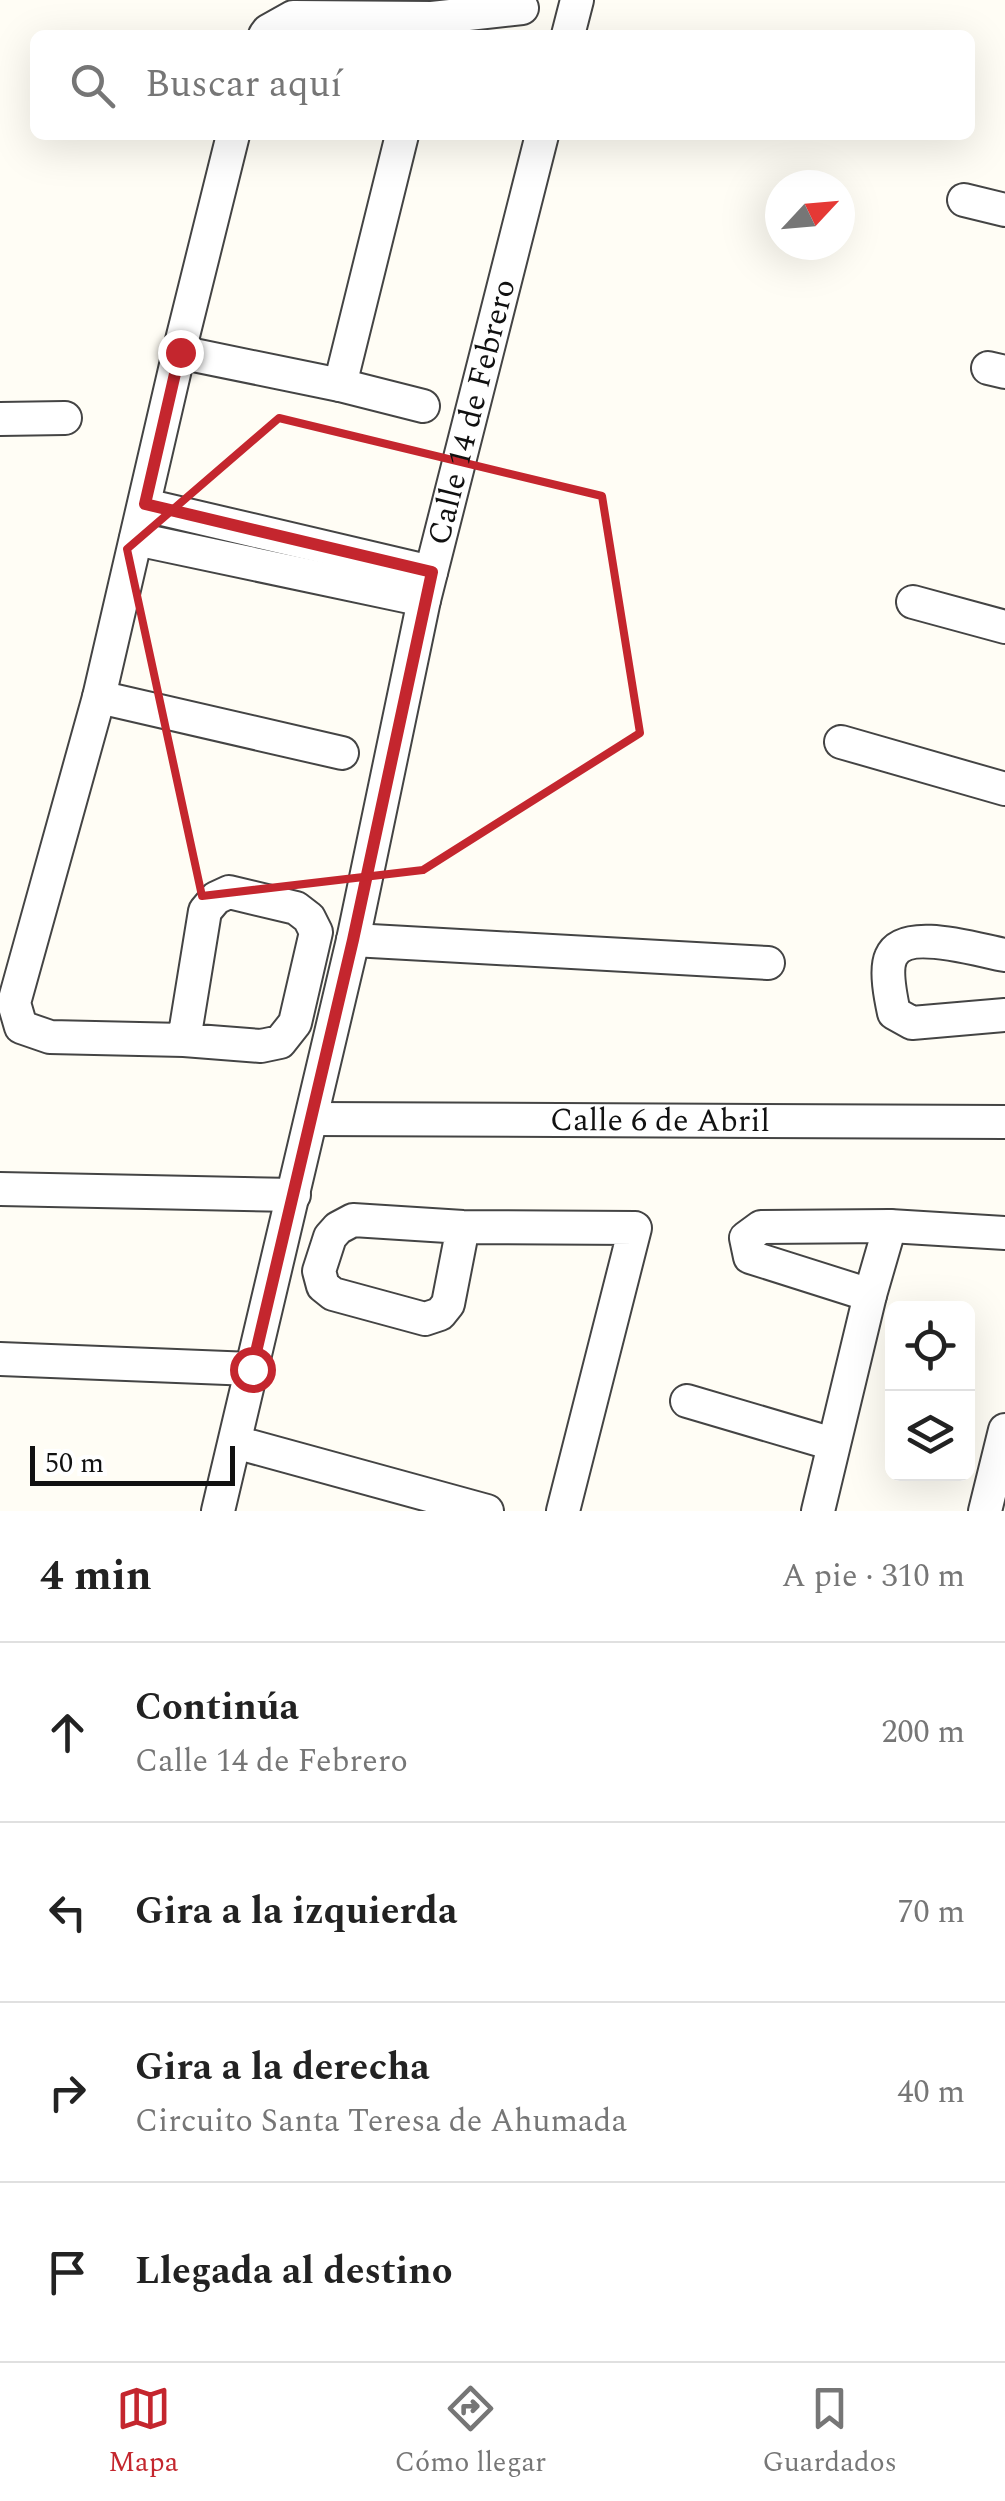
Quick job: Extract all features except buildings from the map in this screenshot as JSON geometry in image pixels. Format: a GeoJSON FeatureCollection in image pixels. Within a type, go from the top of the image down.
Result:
{"type":"FeatureCollection","features":[{"type":"Feature","properties":{"kind":"street"},"geometry":{"type":"LineString","coordinates":[[569,30],[577,0]]}},
{"type":"Feature","properties":{"kind":"street"},"geometry":{"type":"LineString","coordinates":[[272,30],[293,17],[429,26],[522,8]]}},
{"type":"Feature","properties":{"kind":"street"},"geometry":{"type":"LineString","coordinates":[[184,1040],[205,911],[216,898],[229,892],[296,908],[309,918],[316,932],[294,1023],[280,1042],[261,1046],[50,1037],[21,1027],[14,1002],[99,697],[232,140]]}},
{"type":"Feature","properties":{"kind":"street"},"geometry":{"type":"LineString","coordinates":[[340,385],[401,140]]}},
{"type":"Feature","properties":{"kind":"street","name":"Calle 14 de Febrero"},"geometry":{"type":"LineString","coordinates":[[218,1511],[353,940],[428,586],[541,140]]}},
{"type":"Feature","properties":{"kind":"street"},"geometry":{"type":"LineString","coordinates":[[964,200],[1005,210]]}},
{"type":"Feature","properties":{"kind":"street"},"geometry":{"type":"LineString","coordinates":[[180,352],[423,406]]}},
{"type":"Feature","properties":{"kind":"street"},"geometry":{"type":"LineString","coordinates":[[0,419],[65,418]]}},
{"type":"Feature","properties":{"kind":"street"},"geometry":{"type":"LineString","coordinates":[[145,504],[428,586]]}},
{"type":"Feature","properties":{"kind":"street"},"geometry":{"type":"LineString","coordinates":[[136,538],[428,586]]}},
{"type":"Feature","properties":{"kind":"street"},"geometry":{"type":"LineString","coordinates":[[913,602],[1005,627]]}},
{"type":"Feature","properties":{"kind":"street"},"geometry":{"type":"LineString","coordinates":[[99,697],[342,753]]}},
{"type":"Feature","properties":{"kind":"street"},"geometry":{"type":"LineString","coordinates":[[841,742],[1005,789]]}},
{"type":"Feature","properties":{"kind":"street"},"geometry":{"type":"LineString","coordinates":[[353,940],[768,963]]}},
{"type":"Feature","properties":{"kind":"street"},"geometry":{"type":"LineString","coordinates":[[1005,956],[925,940],[902,944],[891,957],[889,992],[894,1013],[912,1023],[1005,1015]]}},
{"type":"Feature","properties":{"kind":"street","name":"Calle 6 de Abril"},"geometry":{"type":"LineString","coordinates":[[312,1119],[1005,1122]]}},
{"type":"Feature","properties":{"kind":"street"},"geometry":{"type":"LineString","coordinates":[[0,1189],[294,1194]]}},
{"type":"Feature","properties":{"kind":"street"},"geometry":{"type":"LineString","coordinates":[[870,1295],[750,1257],[746,1238],[761,1227],[890,1226],[1005,1233]]}},
{"type":"Feature","properties":{"kind":"street"},"geometry":{"type":"LineString","coordinates":[[818,1511],[890,1226]]}},
{"type":"Feature","properties":{"kind":"street"},"geometry":{"type":"LineString","coordinates":[[463,1227],[636,1228],[563,1511]]}},
{"type":"Feature","properties":{"kind":"street"},"geometry":{"type":"LineString","coordinates":[[0,1359],[252,1369]]}},
{"type":"Feature","properties":{"kind":"street"},"geometry":{"type":"LineString","coordinates":[[687,1401],[833,1444]]}},
{"type":"Feature","properties":{"kind":"street"},"geometry":{"type":"LineString","coordinates":[[985,1511],[1005,1430]]}},
{"type":"Feature","properties":{"kind":"street"},"geometry":{"type":"LineString","coordinates":[[235,1442],[487,1511]]}},
{"type":"Feature","properties":{"kind":"highlighted area"},"geometry":{"type":"Polygon","coordinates":[[[279,418],[602,496],[640,733],[423,870],[202,896],[127,549],[279,418]]]}},
{"type":"Feature","properties":{"kind":"route"},"geometry":{"type":"LineString","coordinates":[[180,352],[145,504],[432,572],[353,940],[252,1369]]}}]}
